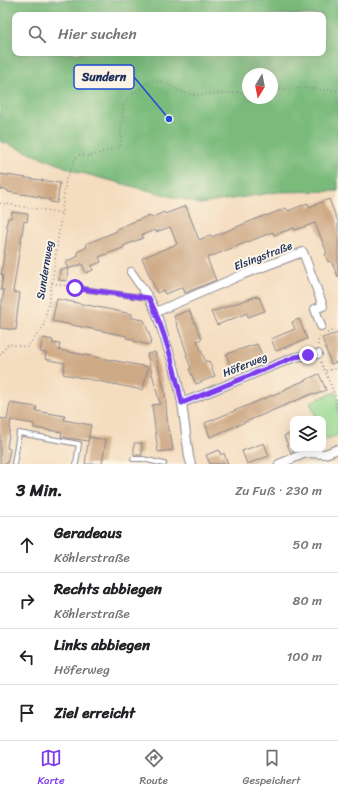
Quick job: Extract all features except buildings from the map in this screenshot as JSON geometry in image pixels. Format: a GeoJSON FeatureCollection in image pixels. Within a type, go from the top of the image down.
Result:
{"type":"FeatureCollection","features":[{"type":"Feature","properties":{"kind":"street","name":"Elsingstraße"},"geometry":{"type":"LineString","coordinates":[[156,312],[244,274],[303,252],[323,306],[316,309],[321,326]]}},
{"type":"Feature","properties":{"kind":"street"},"geometry":{"type":"LineString","coordinates":[[131,272],[149,298],[156,312],[175,370],[182,403],[191,464]]}},
{"type":"Feature","properties":{"kind":"street","name":"Höferweg"},"geometry":{"type":"LineString","coordinates":[[182,403],[295,357],[318,354]]}},
{"type":"Feature","properties":{"kind":"street"},"geometry":{"type":"LineString","coordinates":[[279,464],[306,453],[325,454],[338,449]]}},
{"type":"Feature","properties":{"kind":"lane"},"geometry":{"type":"LineString","coordinates":[[75,288],[149,298]]}},
{"type":"Feature","properties":{"kind":"lane"},"geometry":{"type":"LineString","coordinates":[[14,464],[19,433],[79,444],[76,464]]}},
{"type":"Feature","properties":{"kind":"lane"},"geometry":{"type":"LineString","coordinates":[[133,459],[143,459],[164,464]]}},
{"type":"Feature","properties":{"kind":"path","name":"Sundernweg"},"geometry":{"type":"LineString","coordinates":[[0,355],[8,344],[27,347],[44,326],[52,283],[66,179],[79,155],[90,156],[120,147],[124,108],[128,96],[139,90],[147,82],[156,81],[165,82],[179,91],[194,96],[242,92]]}},
{"type":"Feature","properties":{"kind":"path"},"geometry":{"type":"LineString","coordinates":[[278,90],[305,88],[338,91]]}},
{"type":"Feature","properties":{"kind":"path"},"geometry":{"type":"LineString","coordinates":[[0,203],[62,213]]}},
{"type":"Feature","properties":{"kind":"path"},"geometry":{"type":"LineString","coordinates":[[52,283],[75,288]]}},
{"type":"Feature","properties":{"kind":"path"},"geometry":{"type":"LineString","coordinates":[[321,326],[318,354],[337,400],[338,413]]}},
{"type":"Feature","properties":{"kind":"path"},"geometry":{"type":"LineString","coordinates":[[326,333],[338,329]]}},
{"type":"Feature","properties":{"kind":"path"},"geometry":{"type":"LineString","coordinates":[[326,372],[338,368]]}},
{"type":"Feature","properties":{"kind":"green space"},"geometry":{"type":"Polygon","coordinates":[[[0,0],[338,0],[338,191],[277,192],[200,204],[78,172],[0,141],[0,0]]]}},
{"type":"Feature","properties":{"kind":"green space"},"geometry":{"type":"Polygon","coordinates":[[[335,392],[338,399],[338,435],[326,439],[326,416],[316,416],[310,402],[335,392]]]}},
{"type":"Feature","properties":{"kind":"place","name":"Sundern"},"geometry":{"type":"Point","coordinates":[169,119]}},
{"type":"Feature","properties":{"kind":"route"},"geometry":{"type":"LineString","coordinates":[[75,288],[149,298],[156,312],[175,370],[182,403],[295,357],[308,355]]}}]}
